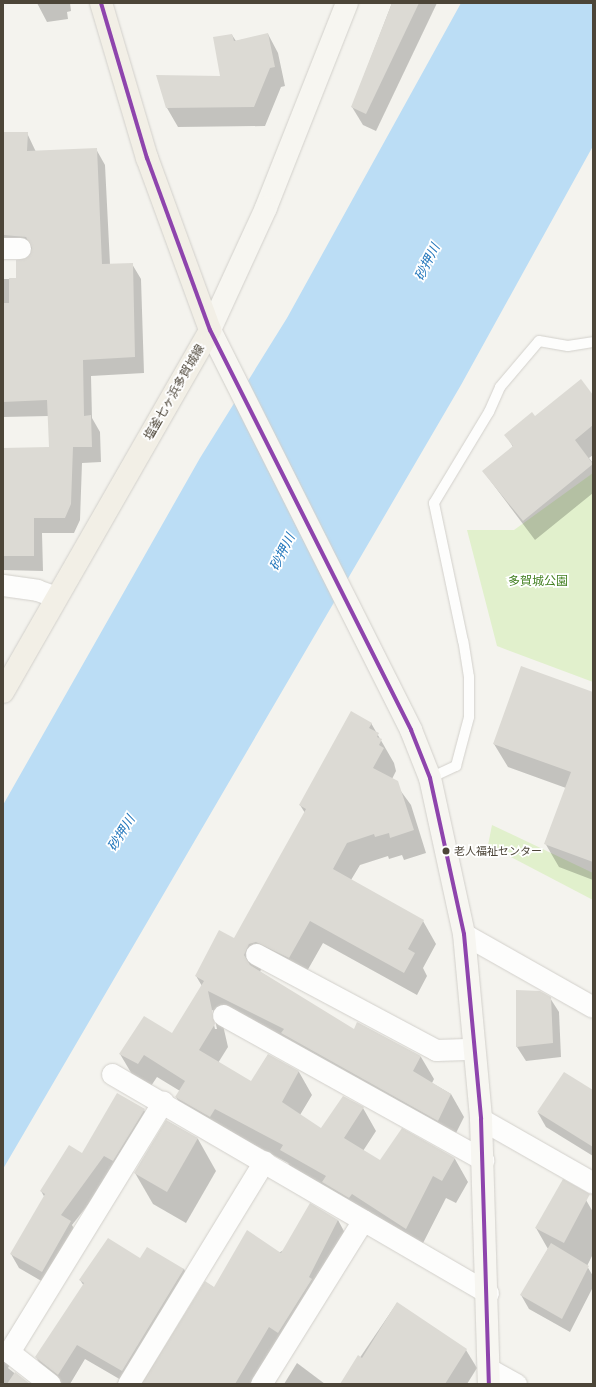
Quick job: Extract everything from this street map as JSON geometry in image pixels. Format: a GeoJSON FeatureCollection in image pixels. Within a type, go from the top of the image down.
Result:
{"type":"FeatureCollection","features":[{"type":"Feature","properties":{"kind":"main road","name":"塩釜七ヶ浜多賀城線"},"geometry":{"type":"LineString","coordinates":[[3,692],[210,330],[147,158],[101,3]]}},
{"type":"Feature","properties":{"kind":"street"},"geometry":{"type":"LineString","coordinates":[[347,3],[266,208],[210,330],[411,730],[430,778],[464,934],[481,1119],[488,1293],[489,1377],[516,1384]]}},
{"type":"Feature","properties":{"kind":"street"},"geometry":{"type":"LineString","coordinates":[[3,585],[37,590],[56,597]]}},
{"type":"Feature","properties":{"kind":"street"},"geometry":{"type":"LineString","coordinates":[[464,934],[593,1007]]}},
{"type":"Feature","properties":{"kind":"street"},"geometry":{"type":"LineString","coordinates":[[256,954],[436,1050],[474,1049]]}},
{"type":"Feature","properties":{"kind":"street"},"geometry":{"type":"LineString","coordinates":[[223,1016],[483,1160]]}},
{"type":"Feature","properties":{"kind":"street"},"geometry":{"type":"LineString","coordinates":[[112,1074],[163,1102],[488,1293]]}},
{"type":"Feature","properties":{"kind":"street"},"geometry":{"type":"LineString","coordinates":[[50,1384],[9,1352],[163,1102]]}},
{"type":"Feature","properties":{"kind":"street"},"geometry":{"type":"LineString","coordinates":[[481,1119],[593,1183]]}},
{"type":"Feature","properties":{"kind":"street"},"geometry":{"type":"LineString","coordinates":[[128,1384],[264,1161]]}},
{"type":"Feature","properties":{"kind":"street"},"geometry":{"type":"LineString","coordinates":[[261,1384],[363,1220]]}},
{"type":"Feature","properties":{"kind":"lane"},"geometry":{"type":"LineString","coordinates":[[430,778],[456,766],[469,717],[469,677],[463,641],[434,503],[489,412],[500,387],[539,341],[568,346],[593,342]]}},
{"type":"Feature","properties":{"kind":"green space","name":"多賀城公園"},"geometry":{"type":"Polygon","coordinates":[[[593,473],[593,682],[497,646],[467,530],[514,530],[593,473]]]}},
{"type":"Feature","properties":{"kind":"green space"},"geometry":{"type":"Polygon","coordinates":[[[492,825],[593,873],[593,900],[488,845],[492,825]]]}},
{"type":"Feature","properties":{"kind":"water","name":"砂押川"},"geometry":{"type":"Polygon","coordinates":[[[461,3],[593,3],[593,146],[461,385],[3,1169],[3,805],[200,458],[287,318],[461,3]]]}},
{"type":"Feature","properties":{"kind":"building"},"geometry":{"type":"Polygon","coordinates":[[[392,3],[419,3],[366,114],[351,107],[392,3]]]}},
{"type":"Feature","properties":{"kind":"building"},"geometry":{"type":"Polygon","coordinates":[[[268,33],[275,67],[270,68],[254,107],[166,108],[156,75],[220,76],[213,37],[232,34],[234,41],[268,33]]]}},
{"type":"Feature","properties":{"kind":"building"},"geometry":{"type":"Polygon","coordinates":[[[3,132],[28,132],[27,151],[97,148],[102,264],[133,263],[135,357],[83,360],[84,416],[91,415],[92,447],[73,447],[71,504],[65,518],[34,518],[34,556],[3,556],[3,448],[49,447],[47,400],[3,402],[3,303],[9,303],[9,278],[16,278],[16,260],[26,258],[32,248],[26,237],[3,235],[3,132]]]}},
{"type":"Feature","properties":{"kind":"building"},"geometry":{"type":"Polygon","coordinates":[[[581,379],[593,395],[593,425],[575,440],[593,464],[523,521],[482,471],[513,446],[504,435],[532,412],[535,416],[581,379]]]}},
{"type":"Feature","properties":{"kind":"building"},"geometry":{"type":"Polygon","coordinates":[[[521,666],[593,692],[593,862],[544,844],[571,772],[493,744],[521,666]]]}},
{"type":"Feature","properties":{"kind":"building"},"geometry":{"type":"Polygon","coordinates":[[[351,711],[372,723],[369,728],[379,733],[377,737],[382,739],[379,745],[384,748],[373,768],[398,781],[414,830],[390,838],[389,833],[375,837],[374,834],[347,843],[333,869],[424,920],[408,949],[415,953],[404,973],[310,921],[289,958],[256,942],[249,944],[244,955],[250,965],[354,1029],[357,1022],[421,1056],[413,1071],[451,1094],[438,1121],[281,1033],[284,1029],[208,991],[215,1024],[199,1050],[251,1081],[268,1054],[299,1071],[282,1102],[321,1128],[343,1096],[364,1107],[344,1138],[380,1160],[402,1128],[455,1158],[442,1181],[433,1176],[406,1229],[352,1194],[349,1198],[322,1182],[326,1176],[280,1150],[283,1145],[215,1109],[210,1117],[175,1097],[185,1081],[144,1055],[138,1064],[119,1054],[144,1016],[172,1033],[204,981],[195,976],[219,930],[234,938],[306,809],[299,805],[351,711]]]}},
{"type":"Feature","properties":{"kind":"building"},"geometry":{"type":"Polygon","coordinates":[[[516,990],[540,991],[551,997],[553,1043],[516,1047],[516,990]]]}},
{"type":"Feature","properties":{"kind":"building"},"geometry":{"type":"Polygon","coordinates":[[[564,1072],[593,1090],[593,1147],[537,1112],[564,1072]]]}},
{"type":"Feature","properties":{"kind":"building"},"geometry":{"type":"Polygon","coordinates":[[[117,1093],[145,1109],[113,1161],[104,1156],[61,1215],[71,1221],[42,1272],[10,1254],[45,1194],[40,1191],[69,1145],[82,1153],[117,1093]]]}},
{"type":"Feature","properties":{"kind":"building"},"geometry":{"type":"Polygon","coordinates":[[[166,1120],[198,1138],[167,1192],[134,1173],[166,1120]]]}},
{"type":"Feature","properties":{"kind":"building"},"geometry":{"type":"Polygon","coordinates":[[[563,1179],[590,1194],[564,1243],[535,1228],[563,1179]]]}},
{"type":"Feature","properties":{"kind":"building"},"geometry":{"type":"Polygon","coordinates":[[[310,1203],[338,1220],[309,1277],[312,1279],[278,1333],[269,1327],[235,1384],[142,1383],[205,1281],[214,1287],[247,1230],[281,1253],[310,1203]]]}},
{"type":"Feature","properties":{"kind":"building"},"geometry":{"type":"Polygon","coordinates":[[[108,1238],[140,1258],[147,1247],[184,1269],[122,1371],[77,1345],[58,1375],[35,1357],[84,1283],[79,1280],[108,1238]]]}},
{"type":"Feature","properties":{"kind":"building"},"geometry":{"type":"Polygon","coordinates":[[[551,1243],[589,1266],[562,1319],[520,1295],[551,1243]]]}},
{"type":"Feature","properties":{"kind":"building"},"geometry":{"type":"Polygon","coordinates":[[[397,1302],[467,1349],[445,1384],[340,1384],[358,1355],[362,1358],[397,1302]]]}},
{"type":"Feature","properties":{"kind":"building"},"geometry":{"type":"Polygon","coordinates":[[[15,1372],[30,1384],[7,1384],[15,1372]]]}},
{"type":"Feature","properties":{"kind":"transit line"},"geometry":{"type":"LineString","coordinates":[[101,3],[147,158],[210,330],[411,730],[430,778],[464,934],[481,1119],[489,1384]]}},
{"type":"Feature","properties":{"kind":"place","name":"老人福祉センター"},"geometry":{"type":"Point","coordinates":[446,851]}}]}
